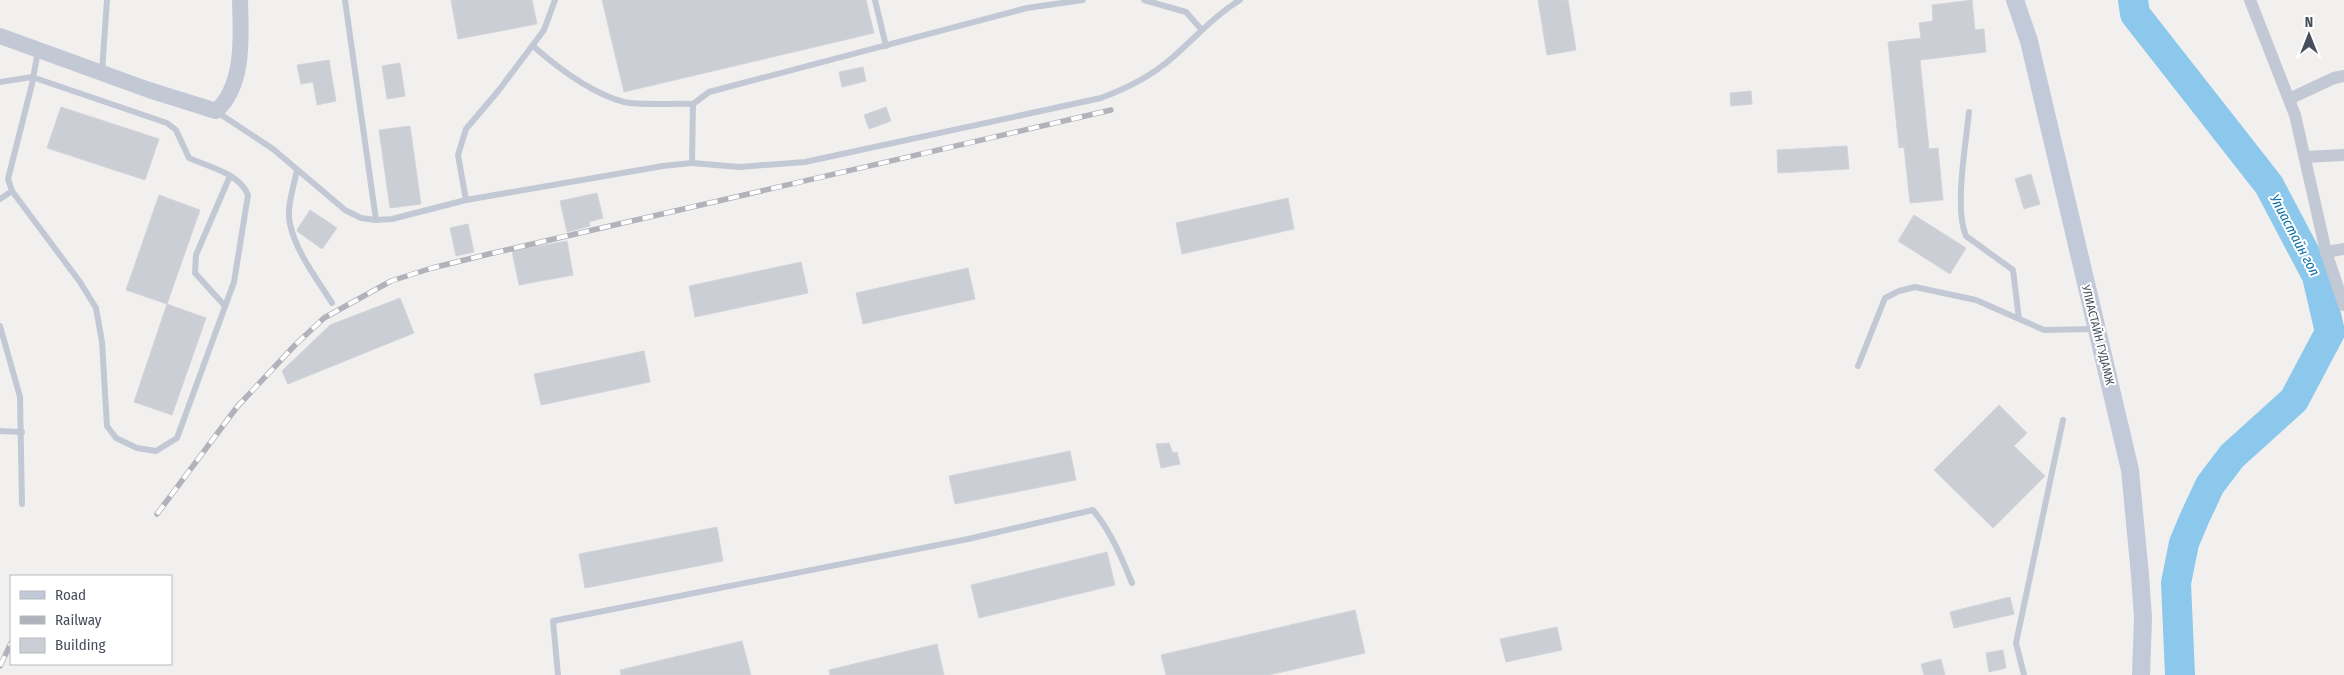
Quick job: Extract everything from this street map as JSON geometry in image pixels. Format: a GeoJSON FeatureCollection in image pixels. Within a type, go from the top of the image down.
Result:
{"type":"FeatureCollection","features":[{"type":"Feature","properties":{"kind":"main road","name":"УЛИАСТАЙН ГУДАМЖ"},"geometry":{"type":"LineString","coordinates":[[2015,0],[2029,41],[2123,438],[2133,494],[2142,618],[2141,675]]}},
{"type":"Feature","properties":{"kind":"street"},"geometry":{"type":"LineString","coordinates":[[0,36],[216,111],[224,104],[237,74],[240,0]]}},
{"type":"Feature","properties":{"kind":"street"},"geometry":{"type":"LineString","coordinates":[[2250,0],[2295,115],[2326,252],[2344,305]]}},
{"type":"Feature","properties":{"kind":"street"},"geometry":{"type":"LineString","coordinates":[[2289,99],[2334,78],[2344,76]]}},
{"type":"Feature","properties":{"kind":"street"},"geometry":{"type":"LineString","coordinates":[[2305,157],[2344,155]]}},
{"type":"Feature","properties":{"kind":"street"},"geometry":{"type":"LineString","coordinates":[[2326,252],[2344,249]]}},
{"type":"Feature","properties":{"kind":"lane"},"geometry":{"type":"LineString","coordinates":[[102,73],[107,0]]}},
{"type":"Feature","properties":{"kind":"lane"},"geometry":{"type":"LineString","coordinates":[[345,0],[376,220]]}},
{"type":"Feature","properties":{"kind":"lane"},"geometry":{"type":"LineString","coordinates":[[466,200],[458,155],[466,129],[499,90],[544,30],[555,0]]}},
{"type":"Feature","properties":{"kind":"lane"},"geometry":{"type":"LineString","coordinates":[[875,0],[886,46]]}},
{"type":"Feature","properties":{"kind":"lane"},"geometry":{"type":"LineString","coordinates":[[532,46],[550,61],[586,85],[624,102],[693,104],[710,92],[1028,8],[1082,0]]}},
{"type":"Feature","properties":{"kind":"lane"},"geometry":{"type":"LineString","coordinates":[[1144,0],[1186,12],[1201,29]]}},
{"type":"Feature","properties":{"kind":"lane"},"geometry":{"type":"LineString","coordinates":[[216,111],[273,149],[345,210],[361,218],[376,220],[392,219],[466,200],[692,163],[739,167],[805,162],[1101,98],[1136,84],[1172,58],[1201,29],[1240,0]]}},
{"type":"Feature","properties":{"kind":"lane"},"geometry":{"type":"LineString","coordinates":[[0,82],[32,78],[166,123],[176,130],[189,158],[230,176],[244,185],[248,195],[234,282],[177,438],[156,450],[137,448],[116,438],[107,426],[102,342],[96,308],[80,282],[12,191],[8,178],[32,78],[38,50]]}},
{"type":"Feature","properties":{"kind":"lane"},"geometry":{"type":"LineString","coordinates":[[692,163],[693,104]]}},
{"type":"Feature","properties":{"kind":"lane"},"geometry":{"type":"LineString","coordinates":[[1969,112],[1962,181],[1962,227],[1966,236],[2013,270],[2019,319]]}},
{"type":"Feature","properties":{"kind":"lane"},"geometry":{"type":"LineString","coordinates":[[297,170],[289,214],[290,224],[300,249],[332,303]]}},
{"type":"Feature","properties":{"kind":"lane"},"geometry":{"type":"LineString","coordinates":[[225,306],[195,273],[196,255],[230,176]]}},
{"type":"Feature","properties":{"kind":"lane"},"geometry":{"type":"LineString","coordinates":[[0,199],[12,191]]}},
{"type":"Feature","properties":{"kind":"lane"},"geometry":{"type":"LineString","coordinates":[[1858,366],[1885,298],[1899,291],[1915,287],[1976,300],[2044,330],[2097,329]]}},
{"type":"Feature","properties":{"kind":"lane"},"geometry":{"type":"LineString","coordinates":[[0,326],[20,397],[22,504]]}},
{"type":"Feature","properties":{"kind":"lane"},"geometry":{"type":"LineString","coordinates":[[2024,675],[2016,644],[2063,420]]}},
{"type":"Feature","properties":{"kind":"lane"},"geometry":{"type":"LineString","coordinates":[[0,431],[22,432]]}},
{"type":"Feature","properties":{"kind":"lane"},"geometry":{"type":"LineString","coordinates":[[558,675],[553,621],[968,539],[1093,510],[1106,525],[1132,583]]}},
{"type":"Feature","properties":{"kind":"building"},"geometry":{"type":"Polygon","coordinates":[[[451,0],[532,0],[537,24],[458,39],[451,0]]]}},
{"type":"Feature","properties":{"kind":"building"},"geometry":{"type":"Polygon","coordinates":[[[602,0],[866,0],[874,33],[624,92],[602,0]]]}},
{"type":"Feature","properties":{"kind":"building"},"geometry":{"type":"Polygon","coordinates":[[[1538,0],[1568,0],[1576,50],[1547,55],[1538,0]]]}},
{"type":"Feature","properties":{"kind":"building"},"geometry":{"type":"Polygon","coordinates":[[[1972,0],[1975,30],[1984,29],[1986,52],[1920,60],[1929,149],[1938,148],[1943,200],[1910,203],[1904,147],[1899,148],[1888,42],[1921,38],[1919,23],[1933,21],[1932,5],[1972,0]]]}},
{"type":"Feature","properties":{"kind":"building"},"geometry":{"type":"Polygon","coordinates":[[[329,60],[336,101],[317,105],[313,82],[301,84],[297,65],[329,60]]]}},
{"type":"Feature","properties":{"kind":"building"},"geometry":{"type":"Polygon","coordinates":[[[400,63],[405,96],[387,99],[382,66],[400,63]]]}},
{"type":"Feature","properties":{"kind":"building"},"geometry":{"type":"Polygon","coordinates":[[[863,67],[866,81],[842,87],[839,72],[863,67]]]}},
{"type":"Feature","properties":{"kind":"building"},"geometry":{"type":"Polygon","coordinates":[[[1751,91],[1752,104],[1731,106],[1730,93],[1751,91]]]}},
{"type":"Feature","properties":{"kind":"building"},"geometry":{"type":"Polygon","coordinates":[[[61,107],[159,139],[145,180],[47,148],[61,107]]]}},
{"type":"Feature","properties":{"kind":"building"},"geometry":{"type":"Polygon","coordinates":[[[886,107],[891,121],[869,129],[864,115],[886,107]]]}},
{"type":"Feature","properties":{"kind":"building"},"geometry":{"type":"Polygon","coordinates":[[[410,126],[421,204],[390,208],[379,130],[410,126]]]}},
{"type":"Feature","properties":{"kind":"building"},"geometry":{"type":"Polygon","coordinates":[[[1847,146],[1849,169],[1778,173],[1777,150],[1847,146]]]}},
{"type":"Feature","properties":{"kind":"building"},"geometry":{"type":"Polygon","coordinates":[[[2031,174],[2040,204],[2024,209],[2015,179],[2031,174]]]}},
{"type":"Feature","properties":{"kind":"building"},"geometry":{"type":"Polygon","coordinates":[[[597,193],[603,218],[589,222],[590,226],[567,232],[560,201],[597,193]]]}},
{"type":"Feature","properties":{"kind":"building"},"geometry":{"type":"Polygon","coordinates":[[[159,195],[200,210],[167,304],[126,290],[159,195]]]}},
{"type":"Feature","properties":{"kind":"building"},"geometry":{"type":"Polygon","coordinates":[[[1288,198],[1294,229],[1182,254],[1176,223],[1288,198]]]}},
{"type":"Feature","properties":{"kind":"building"},"geometry":{"type":"Polygon","coordinates":[[[310,210],[337,228],[322,249],[297,230],[310,210]]]}},
{"type":"Feature","properties":{"kind":"building"},"geometry":{"type":"Polygon","coordinates":[[[1914,215],[1966,248],[1950,274],[1898,241],[1914,215]]]}},
{"type":"Feature","properties":{"kind":"building"},"geometry":{"type":"Polygon","coordinates":[[[468,224],[474,252],[456,256],[450,228],[468,224]]]}},
{"type":"Feature","properties":{"kind":"building"},"geometry":{"type":"Polygon","coordinates":[[[567,241],[573,275],[519,285],[512,251],[567,241]]]}},
{"type":"Feature","properties":{"kind":"building"},"geometry":{"type":"Polygon","coordinates":[[[801,262],[808,293],[695,317],[689,286],[801,262]]]}},
{"type":"Feature","properties":{"kind":"building"},"geometry":{"type":"Polygon","coordinates":[[[968,268],[975,299],[863,324],[856,293],[968,268]]]}},
{"type":"Feature","properties":{"kind":"building"},"geometry":{"type":"Polygon","coordinates":[[[400,298],[414,333],[288,384],[282,371],[330,325],[400,298]]]}},
{"type":"Feature","properties":{"kind":"building"},"geometry":{"type":"Polygon","coordinates":[[[167,304],[206,318],[172,415],[134,402],[167,304]]]}},
{"type":"Feature","properties":{"kind":"building"},"geometry":{"type":"Polygon","coordinates":[[[644,351],[650,382],[541,405],[534,374],[644,351]]]}},
{"type":"Feature","properties":{"kind":"building"},"geometry":{"type":"Polygon","coordinates":[[[1999,405],[2027,433],[2014,446],[2045,476],[1993,528],[1934,470],[1999,405]]]}},
{"type":"Feature","properties":{"kind":"building"},"geometry":{"type":"Polygon","coordinates":[[[1169,443],[1173,453],[1177,452],[1180,464],[1161,468],[1156,444],[1169,443]]]}},
{"type":"Feature","properties":{"kind":"building"},"geometry":{"type":"Polygon","coordinates":[[[1070,451],[1076,480],[955,504],[949,476],[1070,451]]]}},
{"type":"Feature","properties":{"kind":"building"},"geometry":{"type":"Polygon","coordinates":[[[717,527],[723,561],[585,588],[579,554],[717,527]]]}},
{"type":"Feature","properties":{"kind":"building"},"geometry":{"type":"Polygon","coordinates":[[[1107,552],[1115,585],[979,618],[971,585],[1107,552]]]}},
{"type":"Feature","properties":{"kind":"building"},"geometry":{"type":"Polygon","coordinates":[[[2010,597],[2014,614],[1954,628],[1950,612],[2010,597]]]}},
{"type":"Feature","properties":{"kind":"building"},"geometry":{"type":"Polygon","coordinates":[[[1355,610],[1365,653],[1269,675],[1166,675],[1161,655],[1355,610]]]}},
{"type":"Feature","properties":{"kind":"building"},"geometry":{"type":"Polygon","coordinates":[[[1557,627],[1562,650],[1506,662],[1500,639],[1557,627]]]}},
{"type":"Feature","properties":{"kind":"building"},"geometry":{"type":"Polygon","coordinates":[[[742,641],[751,675],[621,675],[620,670],[742,641]]]}},
{"type":"Feature","properties":{"kind":"building"},"geometry":{"type":"Polygon","coordinates":[[[937,644],[944,675],[830,675],[829,670],[937,644]]]}},
{"type":"Feature","properties":{"kind":"building"},"geometry":{"type":"Polygon","coordinates":[[[2003,650],[2006,668],[1989,672],[1986,653],[2003,650]]]}},
{"type":"Feature","properties":{"kind":"building"},"geometry":{"type":"Polygon","coordinates":[[[1941,659],[1945,675],[1924,675],[1921,664],[1941,659]]]}},
{"type":"Feature","properties":{"kind":"waterway","name":"Улиастайн гол"},"geometry":{"type":"LineString","coordinates":[[2133,0],[2135,14],[2269,185],[2317,276],[2330,332],[2294,400],[2232,456],[2210,485],[2195,517],[2184,543],[2176,583],[2180,675]]}},
{"type":"Feature","properties":{"kind":"railway"},"geometry":{"type":"LineString","coordinates":[[157,514],[237,407],[296,344],[324,318],[391,281],[432,268],[489,254],[1111,110]]}},
{"type":"Feature","properties":{"kind":"railway"},"geometry":{"type":"LineString","coordinates":[[0,666],[10,645]]}}]}
